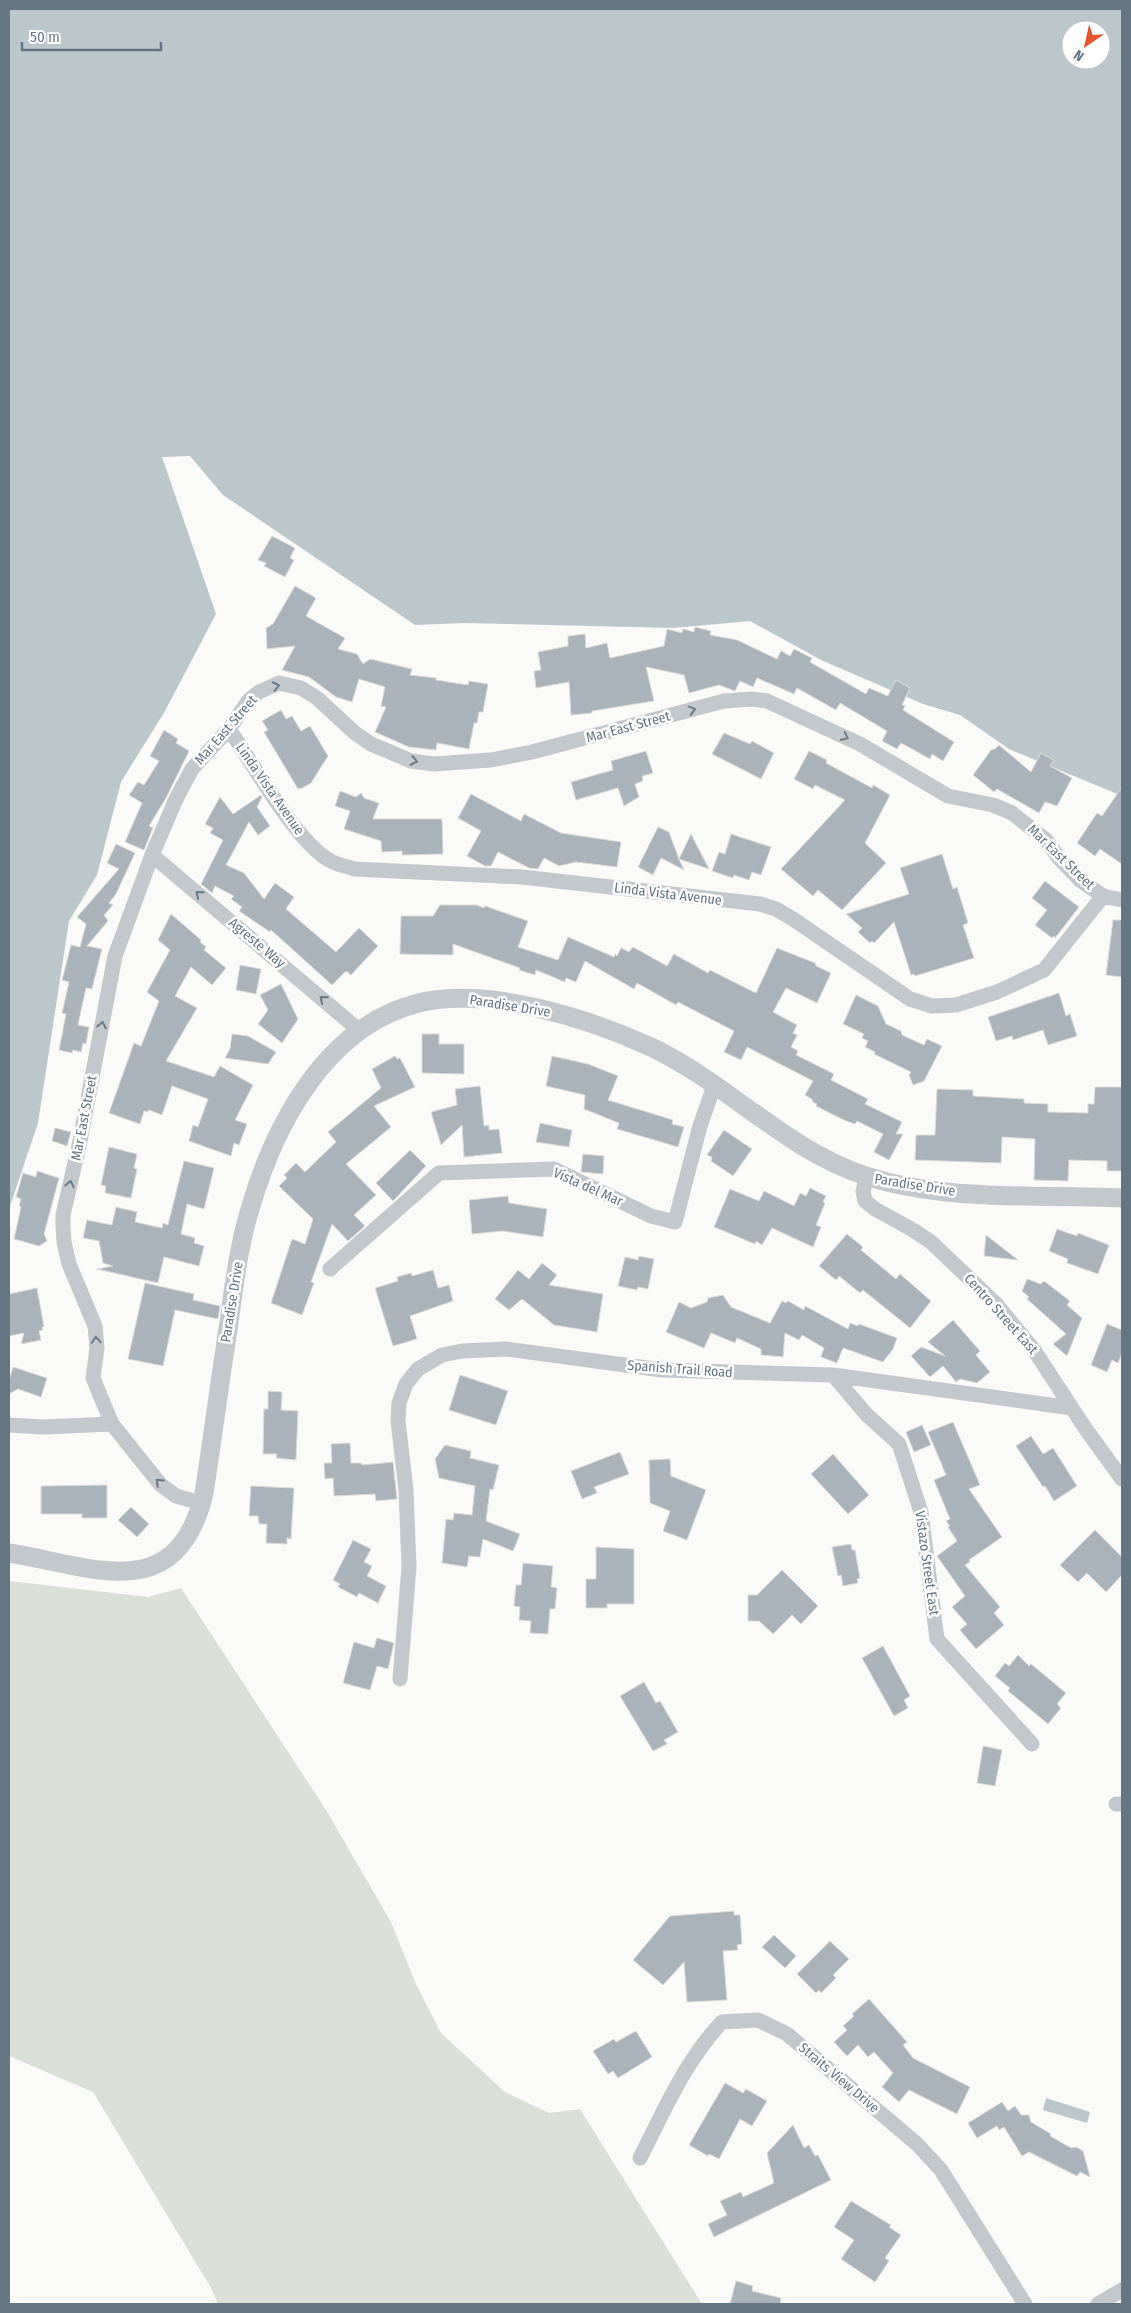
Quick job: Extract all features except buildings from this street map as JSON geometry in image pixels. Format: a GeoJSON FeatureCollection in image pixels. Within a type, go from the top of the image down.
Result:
{"type":"FeatureCollection","features":[{"type":"Feature","properties":{"kind":"street","name":"Mar East Street"},"geometry":{"type":"LineString","coordinates":[[201,1503],[176,1496],[160,1484],[112,1424],[93,1378],[97,1348],[95,1326],[69,1264],[64,1242],[63,1215],[80,1141],[115,956],[152,855],[176,799],[192,769],[229,729],[250,700],[259,692],[279,684],[289,684],[301,688],[317,698],[354,733],[391,753],[411,761],[434,764],[462,763],[532,752],[724,701],[752,699],[767,701],[860,744],[948,796],[993,805],[1012,813],[1031,826],[1046,840],[1080,880],[1103,896],[1122,900]]}},
{"type":"Feature","properties":{"kind":"street","name":"Linda Vista Avenue"},"geometry":{"type":"LineString","coordinates":[[229,729],[297,830],[313,848],[330,861],[354,869],[522,877],[760,904],[776,909],[792,919],[910,999],[932,1006],[956,1004],[997,992],[1044,970],[1103,896]]}},
{"type":"Feature","properties":{"kind":"street","name":"Agreste Way"},"geometry":{"type":"LineString","coordinates":[[152,855],[360,1031]]}},
{"type":"Feature","properties":{"kind":"street","name":"Paradise Drive"},"geometry":{"type":"LineString","coordinates":[[9,1553],[102,1571],[122,1572],[141,1570],[159,1563],[179,1548],[194,1524],[201,1503],[238,1262],[255,1192],[275,1141],[300,1097],[328,1060],[360,1031],[389,1014],[416,1004],[456,998],[495,1001],[547,1011],[614,1031],[670,1056],[715,1083],[812,1152],[867,1176],[904,1185],[965,1192],[1122,1198]]}},
{"type":"Feature","properties":{"kind":"street","name":"Vista del Mar"},"geometry":{"type":"LineString","coordinates":[[330,1269],[438,1173],[554,1169],[651,1216],[675,1222],[700,1126],[715,1083]]}},
{"type":"Feature","properties":{"kind":"street","name":"Centro Street East"},"geometry":{"type":"LineString","coordinates":[[867,1176],[863,1191],[865,1201],[875,1210],[926,1239],[982,1290],[1034,1350],[1122,1479]]}},
{"type":"Feature","properties":{"kind":"street","name":"Spanish Trail Road"},"geometry":{"type":"LineString","coordinates":[[400,1679],[409,1568],[406,1490],[398,1421],[402,1393],[418,1369],[442,1355],[462,1351],[506,1349],[662,1370],[833,1375],[1072,1408]]}},
{"type":"Feature","properties":{"kind":"street","name":"Vistazo Street East"},"geometry":{"type":"LineString","coordinates":[[833,1375],[866,1414],[899,1444],[921,1512],[937,1639],[1032,1744]]}},
{"type":"Feature","properties":{"kind":"street"},"geometry":{"type":"LineString","coordinates":[[9,1425],[43,1427],[112,1424]]}},
{"type":"Feature","properties":{"kind":"street","name":"Straits View Drive"},"geometry":{"type":"LineString","coordinates":[[640,2158],[676,2086],[703,2042],[722,2022],[758,2020],[787,2034],[923,2151],[941,2170],[1024,2304]]}},
{"type":"Feature","properties":{"kind":"street"},"geometry":{"type":"LineString","coordinates":[[1098,2304],[1122,2290]]}},
{"type":"Feature","properties":{"kind":"shaded area"},"geometry":{"type":"Polygon","coordinates":[[[9,9],[1122,9],[1122,796],[1009,749],[960,715],[923,704],[821,660],[750,621],[673,628],[464,623],[415,625],[223,495],[190,456],[162,457],[216,614],[165,711],[121,782],[97,875],[69,921],[38,1123],[9,1209],[9,9]]]}},
{"type":"Feature","properties":{"kind":"shaded area"},"geometry":{"type":"Polygon","coordinates":[[[9,1581],[148,1597],[181,1588],[326,1810],[391,1922],[416,1984],[441,2033],[505,2092],[549,2113],[580,2109],[702,2304],[218,2304],[211,2288],[93,2092],[9,2056],[9,1581]]]}},
{"type":"Feature","properties":{"kind":"shaded area"},"geometry":{"type":"Polygon","coordinates":[[[1046,2098],[1090,2112],[1087,2123],[1043,2110],[1046,2098]]]}}]}
